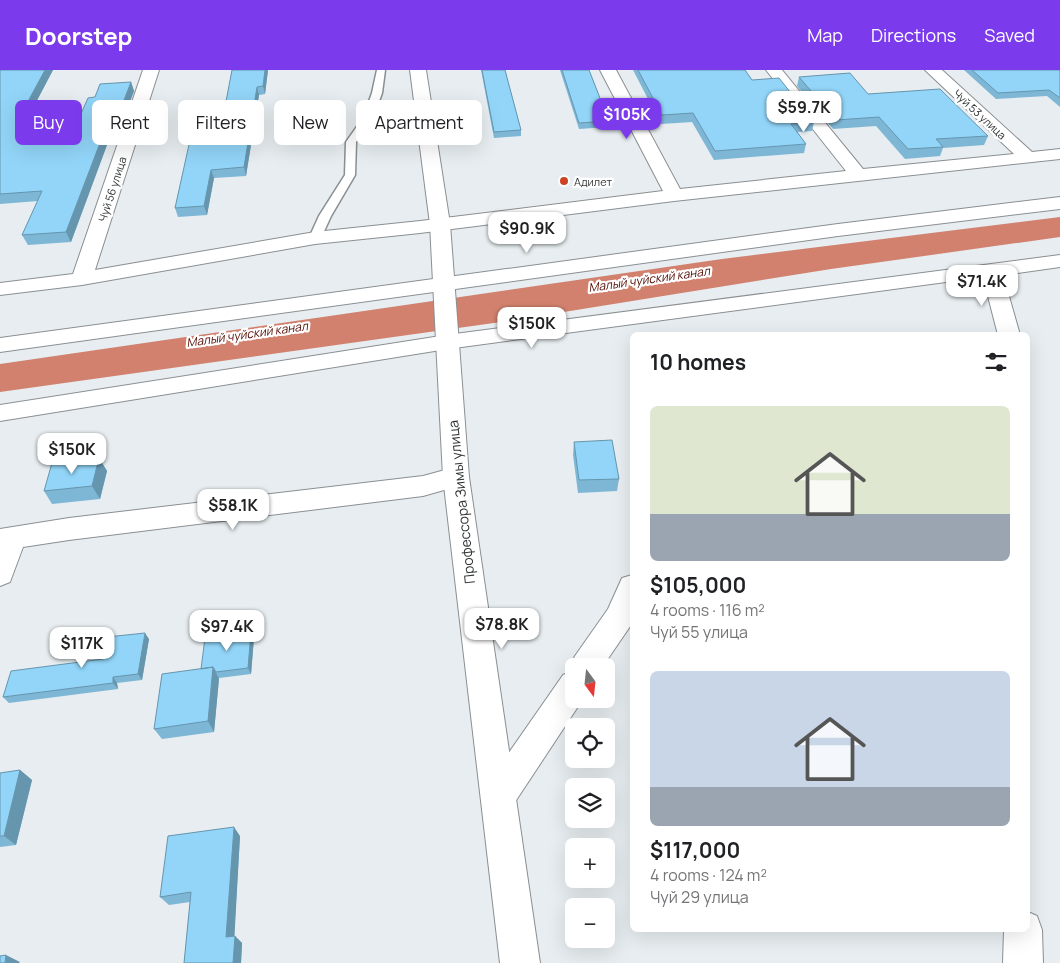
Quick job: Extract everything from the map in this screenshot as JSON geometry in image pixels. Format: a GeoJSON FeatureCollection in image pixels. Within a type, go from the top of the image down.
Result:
{"type":"FeatureCollection","features":[{"type":"Feature","properties":{"kind":"street","name":"Чуй 56 улица"},"geometry":{"type":"LineString","coordinates":[[82,279],[151,70]]}},
{"type":"Feature","properties":{"kind":"street","name":"Профессора Зимы улица"},"geometry":{"type":"LineString","coordinates":[[418,70],[422,100]]}},
{"type":"Feature","properties":{"kind":"street"},"geometry":{"type":"LineString","coordinates":[[608,70],[674,195]]}},
{"type":"Feature","properties":{"kind":"street"},"geometry":{"type":"LineString","coordinates":[[774,70],[859,176]]}},
{"type":"Feature","properties":{"kind":"street","name":"Чуй 53 улица"},"geometry":{"type":"LineString","coordinates":[[933,70],[1028,157]]}},
{"type":"Feature","properties":{"kind":"street","name":"Профессора Зимы улица"},"geometry":{"type":"LineString","coordinates":[[429,145],[440,224],[445,284],[456,477],[520,963]]}},
{"type":"Feature","properties":{"kind":"street"},"geometry":{"type":"LineString","coordinates":[[0,289],[82,279],[315,238],[674,195],[1060,154]]}},
{"type":"Feature","properties":{"kind":"street"},"geometry":{"type":"LineString","coordinates":[[0,345],[838,230],[1060,203]]}},
{"type":"Feature","properties":{"kind":"street"},"geometry":{"type":"LineString","coordinates":[[0,413],[447,342],[1060,261]]}},
{"type":"Feature","properties":{"kind":"street"},"geometry":{"type":"LineString","coordinates":[[991,270],[1008,332]]}},
{"type":"Feature","properties":{"kind":"street"},"geometry":{"type":"LineString","coordinates":[[0,574],[6,539],[69,529],[423,486],[456,477]]}},
{"type":"Feature","properties":{"kind":"street"},"geometry":{"type":"LineString","coordinates":[[591,658],[620,616],[630,592]]}},
{"type":"Feature","properties":{"kind":"street"},"geometry":{"type":"LineString","coordinates":[[499,796],[565,698]]}},
{"type":"Feature","properties":{"kind":"street"},"geometry":{"type":"LineString","coordinates":[[1023,932],[1023,963]]}},
{"type":"Feature","properties":{"kind":"lane"},"geometry":{"type":"LineString","coordinates":[[374,100],[381,70]]}},
{"type":"Feature","properties":{"kind":"lane"},"geometry":{"type":"LineString","coordinates":[[315,238],[325,216],[350,175],[351,142],[356,135]]}},
{"type":"Feature","properties":{"kind":"water","name":"Малый чуйский канал"},"geometry":{"type":"Polygon","coordinates":[[[1060,217],[1060,237],[831,269],[501,322],[0,392],[0,364],[722,259],[1060,217]]]}},
{"type":"Feature","properties":{"kind":"building"},"geometry":{"type":"Polygon","coordinates":[[[0,70],[45,70],[29,100],[15,100],[15,145],[82,145],[82,112],[88,98],[95,97],[100,84],[131,82],[124,100],[92,100],[92,145],[99,145],[66,232],[22,235],[42,191],[0,194],[0,70]]]}},
{"type":"Feature","properties":{"kind":"building"},"geometry":{"type":"Polygon","coordinates":[[[232,70],[265,70],[263,86],[257,87],[255,100],[226,100],[232,70]]]}},
{"type":"Feature","properties":{"kind":"building"},"geometry":{"type":"Polygon","coordinates":[[[482,70],[505,70],[521,130],[494,132],[482,70]]]}},
{"type":"Feature","properties":{"kind":"building"},"geometry":{"type":"Polygon","coordinates":[[[562,70],[589,70],[609,121],[579,123],[562,70]]]}},
{"type":"Feature","properties":{"kind":"building"},"geometry":{"type":"Polygon","coordinates":[[[638,70],[745,70],[752,80],[779,78],[814,122],[791,124],[806,144],[715,151],[693,113],[662,115],[638,70]]]}},
{"type":"Feature","properties":{"kind":"building"},"geometry":{"type":"Polygon","coordinates":[[[972,70],[1060,70],[1060,98],[1049,90],[998,93],[972,70]]]}},
{"type":"Feature","properties":{"kind":"building"},"geometry":{"type":"Polygon","coordinates":[[[850,73],[868,94],[940,89],[988,136],[936,139],[943,147],[908,149],[879,117],[836,120],[799,77],[850,73]]]}},
{"type":"Feature","properties":{"kind":"building"},"geometry":{"type":"Polygon","coordinates":[[[189,145],[248,145],[244,167],[211,170],[204,206],[175,208],[189,145]]]}},
{"type":"Feature","properties":{"kind":"building"},"geometry":{"type":"Polygon","coordinates":[[[612,440],[619,479],[579,480],[574,442],[612,440]]]}},
{"type":"Feature","properties":{"kind":"building"},"geometry":{"type":"Polygon","coordinates":[[[99,458],[92,486],[44,491],[52,463],[99,458]]]}},
{"type":"Feature","properties":{"kind":"building"},"geometry":{"type":"Polygon","coordinates":[[[251,632],[248,668],[216,672],[213,667],[201,669],[205,638],[251,632]]]}},
{"type":"Feature","properties":{"kind":"building"},"geometry":{"type":"Polygon","coordinates":[[[145,633],[138,674],[113,677],[113,683],[3,697],[11,671],[103,659],[107,637],[145,633]]]}},
{"type":"Feature","properties":{"kind":"building"},"geometry":{"type":"Polygon","coordinates":[[[213,667],[208,721],[154,729],[162,674],[213,667]]]}},
{"type":"Feature","properties":{"kind":"building"},"geometry":{"type":"Polygon","coordinates":[[[20,770],[4,836],[0,836],[0,773],[20,770]]]}},
{"type":"Feature","properties":{"kind":"building"},"geometry":{"type":"Polygon","coordinates":[[[234,827],[226,937],[235,936],[233,963],[184,963],[191,892],[160,897],[168,836],[234,827]]]}},
{"type":"Feature","properties":{"kind":"building"},"geometry":{"type":"Polygon","coordinates":[[[6,955],[5,963],[0,963],[0,956],[6,955]]]}},
{"type":"Feature","properties":{"kind":"place","name":"Адилет"},"geometry":{"type":"Point","coordinates":[564,181]}}]}
